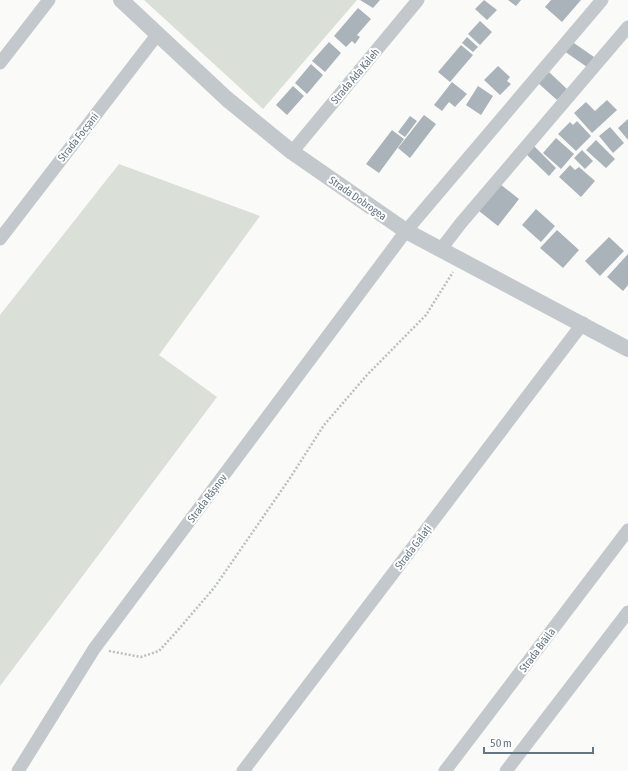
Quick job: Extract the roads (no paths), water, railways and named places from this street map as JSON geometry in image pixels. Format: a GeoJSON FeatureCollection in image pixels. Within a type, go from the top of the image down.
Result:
{"type":"FeatureCollection","features":[{"type":"Feature","properties":{"kind":"street"},"geometry":{"type":"LineString","coordinates":[[0,63],[49,0]]}},
{"type":"Feature","properties":{"kind":"street","name":"Strada Dobrogea"},"geometry":{"type":"LineString","coordinates":[[121,0],[227,99],[292,152],[406,231],[583,323],[628,349]]}},
{"type":"Feature","properties":{"kind":"street","name":"Strada Ada Kaleh"},"geometry":{"type":"LineString","coordinates":[[292,152],[418,0]]}},
{"type":"Feature","properties":{"kind":"street","name":"Strada Râșnov"},"geometry":{"type":"LineString","coordinates":[[18,771],[94,649],[406,231],[602,0]]}},
{"type":"Feature","properties":{"kind":"street"},"geometry":{"type":"LineString","coordinates":[[441,249],[461,223],[628,26]]}},
{"type":"Feature","properties":{"kind":"street","name":"Strada Focșani"},"geometry":{"type":"LineString","coordinates":[[0,239],[157,35]]}},
{"type":"Feature","properties":{"kind":"street","name":"Strada Galați"},"geometry":{"type":"LineString","coordinates":[[243,771],[583,323]]}},
{"type":"Feature","properties":{"kind":"street","name":"Strada Brăila"},"geometry":{"type":"LineString","coordinates":[[446,771],[628,530]]}},
{"type":"Feature","properties":{"kind":"street"},"geometry":{"type":"LineString","coordinates":[[506,771],[628,612]]}}]}
